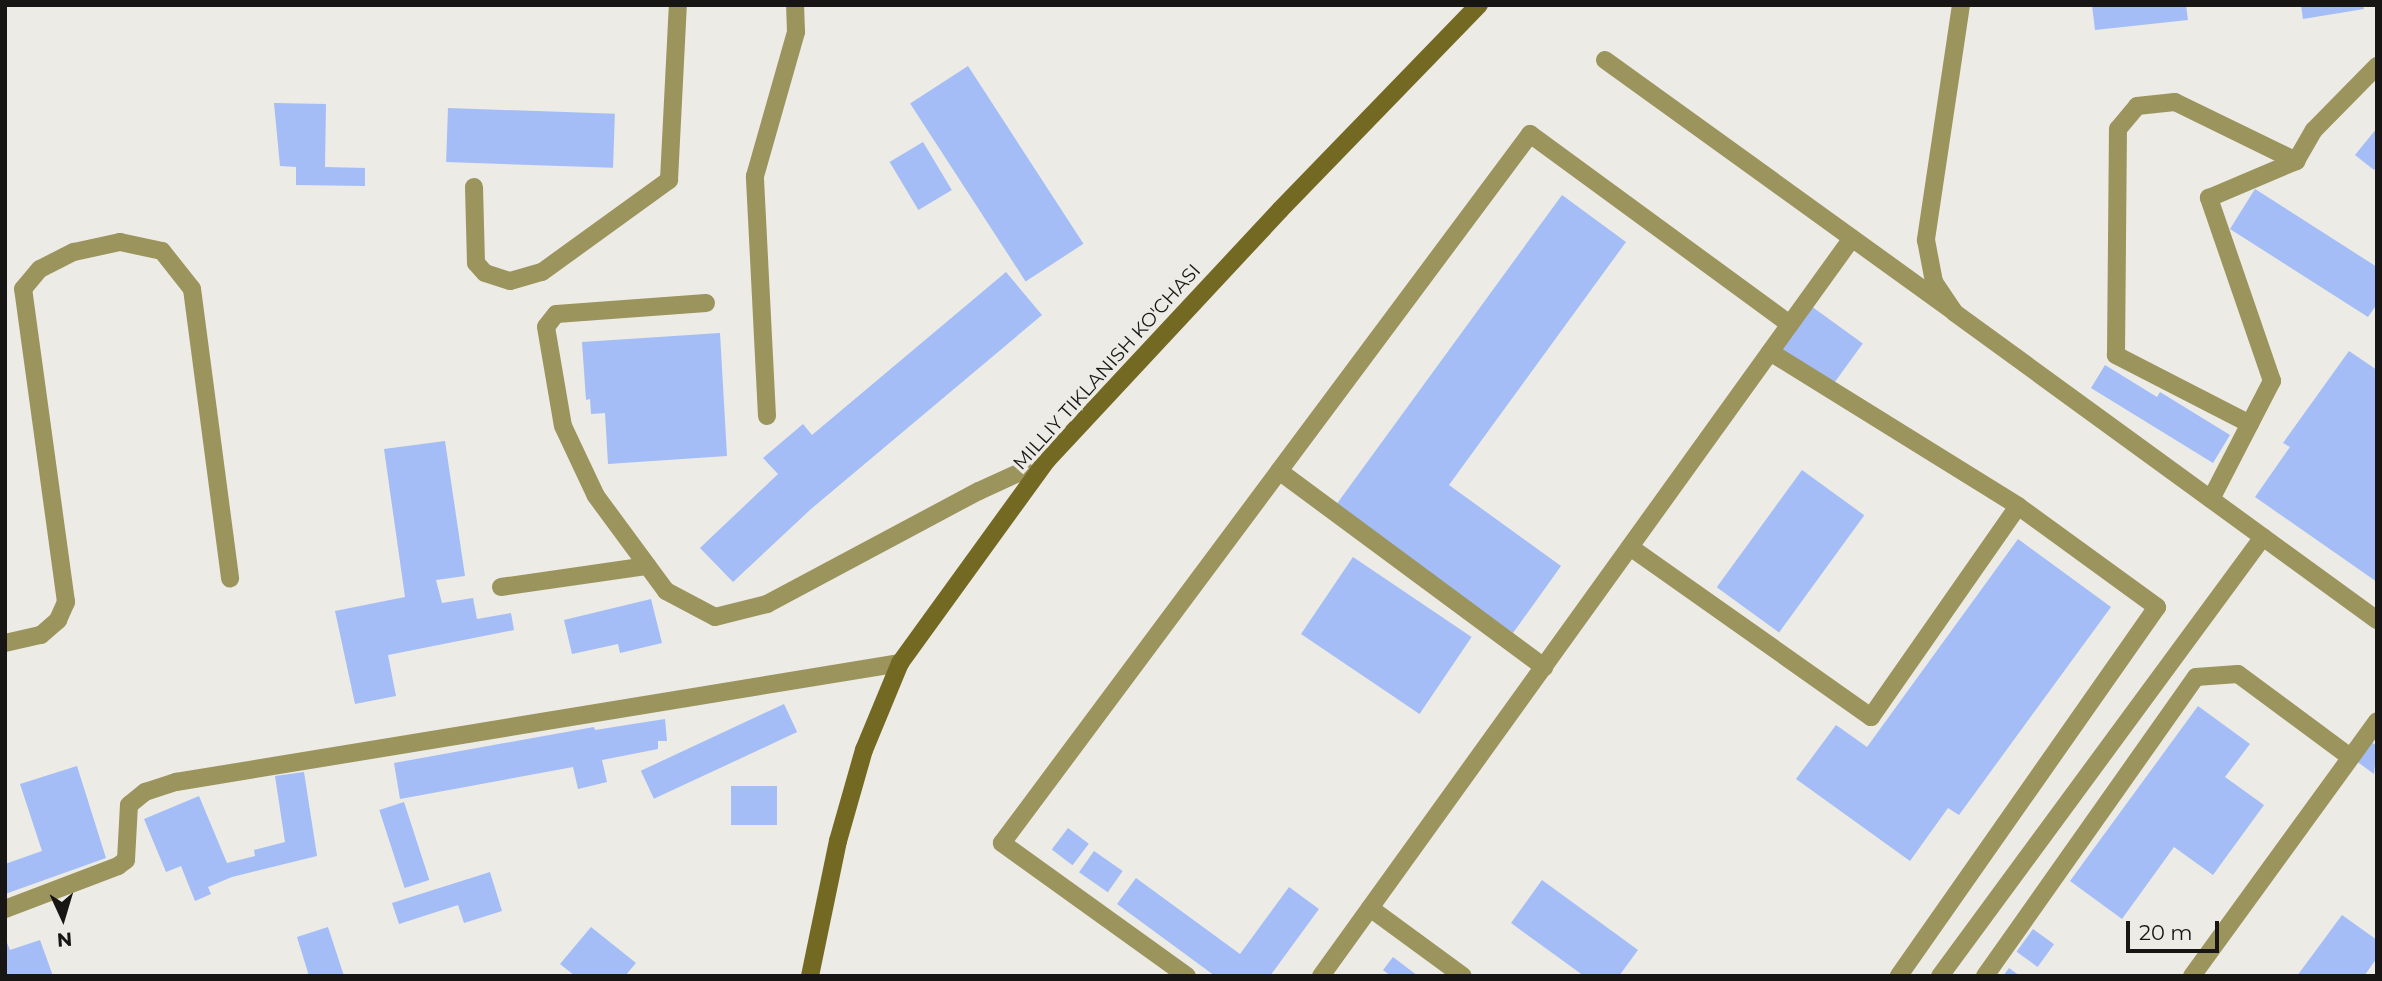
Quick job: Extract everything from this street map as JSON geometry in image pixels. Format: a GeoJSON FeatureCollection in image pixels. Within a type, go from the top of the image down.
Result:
{"type":"FeatureCollection","features":[{"type":"Feature","properties":{"kind":"main road","name":"MILLIY TIKLANISH KO'CHASI"},"geometry":{"type":"LineString","coordinates":[[810,976],[838,841],[864,750],[900,663],[1047,460],[1280,210],[1479,5]]}},
{"type":"Feature","properties":{"kind":"street"},"geometry":{"type":"LineString","coordinates":[[474,187],[476,263],[485,274],[510,281],[542,272],[668,180],[678,5]]}},
{"type":"Feature","properties":{"kind":"street"},"geometry":{"type":"LineString","coordinates":[[767,416],[755,176],[796,32],[795,5]]}},
{"type":"Feature","properties":{"kind":"street"},"geometry":{"type":"LineString","coordinates":[[1955,313],[1934,282],[1926,240],[1961,5]]}},
{"type":"Feature","properties":{"kind":"street"},"geometry":{"type":"LineString","coordinates":[[1605,60],[2377,620]]}},
{"type":"Feature","properties":{"kind":"street"},"geometry":{"type":"LineString","coordinates":[[2211,499],[2272,381],[2210,198],[2296,161],[2314,130],[2377,66]]}},
{"type":"Feature","properties":{"kind":"street"},"geometry":{"type":"LineString","coordinates":[[2250,424],[2116,355],[2118,129],[2137,106],[2175,102],[2296,161]]}},
{"type":"Feature","properties":{"kind":"street"},"geometry":{"type":"LineString","coordinates":[[1187,976],[1002,843],[1530,135],[1790,324]]}},
{"type":"Feature","properties":{"kind":"street"},"geometry":{"type":"LineString","coordinates":[[1321,976],[1852,238]]}},
{"type":"Feature","properties":{"kind":"street"},"geometry":{"type":"LineString","coordinates":[[5,643],[41,635],[58,621],[66,602],[23,289],[40,269],[75,252],[120,242],[162,251],[192,289],[230,579]]}},
{"type":"Feature","properties":{"kind":"street"},"geometry":{"type":"LineString","coordinates":[[706,303],[556,314],[546,327],[563,426],[596,496],[666,591],[715,617],[767,604],[979,491],[1047,460]]}},
{"type":"Feature","properties":{"kind":"street"},"geometry":{"type":"LineString","coordinates":[[1770,352],[2018,506],[2157,607],[1899,976]]}},
{"type":"Feature","properties":{"kind":"street"},"geometry":{"type":"LineString","coordinates":[[1279,471],[1544,667]]}},
{"type":"Feature","properties":{"kind":"street"},"geometry":{"type":"LineString","coordinates":[[1630,547],[1871,717],[2018,506]]}},
{"type":"Feature","properties":{"kind":"street"},"geometry":{"type":"LineString","coordinates":[[1940,976],[2263,537]]}},
{"type":"Feature","properties":{"kind":"street"},"geometry":{"type":"LineString","coordinates":[[501,587],[647,566]]}},
{"type":"Feature","properties":{"kind":"street"},"geometry":{"type":"LineString","coordinates":[[5,909],[118,866],[126,860],[129,806],[145,792],[176,782],[900,663]]}},
{"type":"Feature","properties":{"kind":"street"},"geometry":{"type":"LineString","coordinates":[[1985,976],[2196,677],[2238,674],[2350,757]]}},
{"type":"Feature","properties":{"kind":"street"},"geometry":{"type":"LineString","coordinates":[[2192,976],[2377,721]]}},
{"type":"Feature","properties":{"kind":"street"},"geometry":{"type":"LineString","coordinates":[[1370,908],[1463,976]]}},
{"type":"Feature","properties":{"kind":"building"},"geometry":{"type":"Polygon","coordinates":[[[2092,5],[2186,5],[2188,20],[2095,30],[2092,5]]]}},
{"type":"Feature","properties":{"kind":"building"},"geometry":{"type":"Polygon","coordinates":[[[2301,5],[2363,5],[2364,9],[2303,19],[2301,5]]]}},
{"type":"Feature","properties":{"kind":"building"},"geometry":{"type":"Polygon","coordinates":[[[968,66],[1083,244],[1026,281],[910,104],[968,66]]]}},
{"type":"Feature","properties":{"kind":"building"},"geometry":{"type":"Polygon","coordinates":[[[274,103],[326,104],[325,167],[365,168],[365,186],[296,185],[296,167],[280,166],[274,103]]]}},
{"type":"Feature","properties":{"kind":"building"},"geometry":{"type":"Polygon","coordinates":[[[448,108],[615,114],[613,168],[446,162],[448,108]]]}},
{"type":"Feature","properties":{"kind":"building"},"geometry":{"type":"Polygon","coordinates":[[[2377,128],[2377,166],[2374,170],[2355,155],[2377,128]]]}},
{"type":"Feature","properties":{"kind":"building"},"geometry":{"type":"Polygon","coordinates":[[[923,142],[952,190],[918,210],[890,162],[923,142]]]}},
{"type":"Feature","properties":{"kind":"building"},"geometry":{"type":"Polygon","coordinates":[[[2255,189],[2377,267],[2377,304],[2368,317],[2230,229],[2255,189]]]}},
{"type":"Feature","properties":{"kind":"building"},"geometry":{"type":"Polygon","coordinates":[[[1562,195],[1626,242],[1449,485],[1561,566],[1513,633],[1336,505],[1562,195]]]}},
{"type":"Feature","properties":{"kind":"building"},"geometry":{"type":"Polygon","coordinates":[[[1006,272],[1042,315],[811,509],[733,582],[700,548],[778,474],[763,458],[803,424],[812,435],[1006,272]]]}},
{"type":"Feature","properties":{"kind":"building"},"geometry":{"type":"Polygon","coordinates":[[[1811,306],[1863,344],[1831,387],[1779,350],[1811,306]]]}},
{"type":"Feature","properties":{"kind":"building"},"geometry":{"type":"Polygon","coordinates":[[[720,333],[727,456],[608,464],[605,413],[591,414],[590,399],[586,400],[582,342],[720,333]]]}},
{"type":"Feature","properties":{"kind":"building"},"geometry":{"type":"Polygon","coordinates":[[[2349,351],[2377,370],[2377,582],[2255,497],[2290,447],[2283,443],[2349,351]]]}},
{"type":"Feature","properties":{"kind":"building"},"geometry":{"type":"Polygon","coordinates":[[[2105,365],[2157,397],[2160,392],[2230,435],[2213,463],[2091,388],[2105,365]]]}},
{"type":"Feature","properties":{"kind":"building"},"geometry":{"type":"Polygon","coordinates":[[[445,441],[465,576],[436,580],[442,603],[473,598],[477,619],[511,613],[514,630],[388,655],[396,696],[355,704],[335,611],[405,597],[384,449],[445,441]]]}},
{"type":"Feature","properties":{"kind":"building"},"geometry":{"type":"Polygon","coordinates":[[[1802,470],[1864,515],[1779,633],[1717,587],[1802,470]]]}},
{"type":"Feature","properties":{"kind":"building"},"geometry":{"type":"Polygon","coordinates":[[[2018,539],[2111,607],[1959,815],[1948,808],[1910,861],[1796,779],[1836,725],[1867,747],[2018,539]]]}},
{"type":"Feature","properties":{"kind":"building"},"geometry":{"type":"Polygon","coordinates":[[[1353,557],[1472,637],[1420,714],[1301,634],[1353,557]]]}},
{"type":"Feature","properties":{"kind":"building"},"geometry":{"type":"Polygon","coordinates":[[[651,599],[662,643],[620,653],[618,644],[572,654],[564,620],[651,599]]]}},
{"type":"Feature","properties":{"kind":"building"},"geometry":{"type":"Polygon","coordinates":[[[784,704],[797,732],[654,799],[641,771],[784,704]]]}},
{"type":"Feature","properties":{"kind":"building"},"geometry":{"type":"Polygon","coordinates":[[[2198,706],[2250,744],[2225,777],[2264,805],[2213,875],[2174,847],[2122,919],[2070,881],[2198,706]]]}},
{"type":"Feature","properties":{"kind":"building"},"geometry":{"type":"Polygon","coordinates":[[[665,719],[667,741],[658,741],[658,749],[602,760],[607,782],[578,789],[573,767],[400,799],[394,763],[594,727],[595,730],[665,719]]]}},
{"type":"Feature","properties":{"kind":"building"},"geometry":{"type":"Polygon","coordinates":[[[2367,739],[2377,746],[2374,774],[2352,758],[2367,739]]]}},
{"type":"Feature","properties":{"kind":"building"},"geometry":{"type":"Polygon","coordinates":[[[77,766],[106,858],[5,894],[5,864],[42,851],[20,784],[77,766]]]}},
{"type":"Feature","properties":{"kind":"building"},"geometry":{"type":"Polygon","coordinates":[[[304,772],[317,856],[232,877],[208,887],[211,894],[195,901],[181,866],[166,872],[144,819],[199,796],[227,863],[255,856],[254,850],[285,842],[275,776],[304,772]]]}},
{"type":"Feature","properties":{"kind":"building"},"geometry":{"type":"Polygon","coordinates":[[[731,786],[777,786],[777,825],[731,825],[731,786]]]}},
{"type":"Feature","properties":{"kind":"building"},"geometry":{"type":"Polygon","coordinates":[[[404,802],[429,880],[405,888],[379,810],[404,802]]]}},
{"type":"Feature","properties":{"kind":"building"},"geometry":{"type":"Polygon","coordinates":[[[1068,828],[1089,844],[1073,865],[1052,850],[1068,828]]]}},
{"type":"Feature","properties":{"kind":"building"},"geometry":{"type":"Polygon","coordinates":[[[1094,851],[1123,871],[1108,892],[1079,872],[1094,851]]]}},
{"type":"Feature","properties":{"kind":"building"},"geometry":{"type":"Polygon","coordinates":[[[490,872],[502,911],[464,923],[458,905],[399,924],[392,903],[490,872]]]}},
{"type":"Feature","properties":{"kind":"building"},"geometry":{"type":"Polygon","coordinates":[[[1136,878],[1240,954],[1289,887],[1319,909],[1270,976],[1215,976],[1117,904],[1136,878]]]}},
{"type":"Feature","properties":{"kind":"building"},"geometry":{"type":"Polygon","coordinates":[[[1542,880],[1638,950],[1619,976],[1584,976],[1511,923],[1542,880]]]}},
{"type":"Feature","properties":{"kind":"building"},"geometry":{"type":"Polygon","coordinates":[[[2342,915],[2377,940],[2377,958],[2364,976],[2297,976],[2342,915]]]}},
{"type":"Feature","properties":{"kind":"building"},"geometry":{"type":"Polygon","coordinates":[[[328,927],[344,976],[309,976],[297,937],[328,927]]]}},
{"type":"Feature","properties":{"kind":"building"},"geometry":{"type":"Polygon","coordinates":[[[591,927],[636,963],[625,976],[575,976],[560,964],[591,927]]]}},
{"type":"Feature","properties":{"kind":"building"},"geometry":{"type":"Polygon","coordinates":[[[2033,929],[2054,944],[2038,967],[2017,952],[2033,929]]]}},
{"type":"Feature","properties":{"kind":"building"},"geometry":{"type":"Polygon","coordinates":[[[5,938],[10,950],[40,940],[53,976],[5,976],[5,938]]]}},
{"type":"Feature","properties":{"kind":"building"},"geometry":{"type":"Polygon","coordinates":[[[1393,957],[1418,976],[1391,976],[1383,970],[1393,957]]]}},
{"type":"Feature","properties":{"kind":"building"},"geometry":{"type":"Polygon","coordinates":[[[2009,968],[2020,976],[2003,976],[2009,968]]]}}]}
